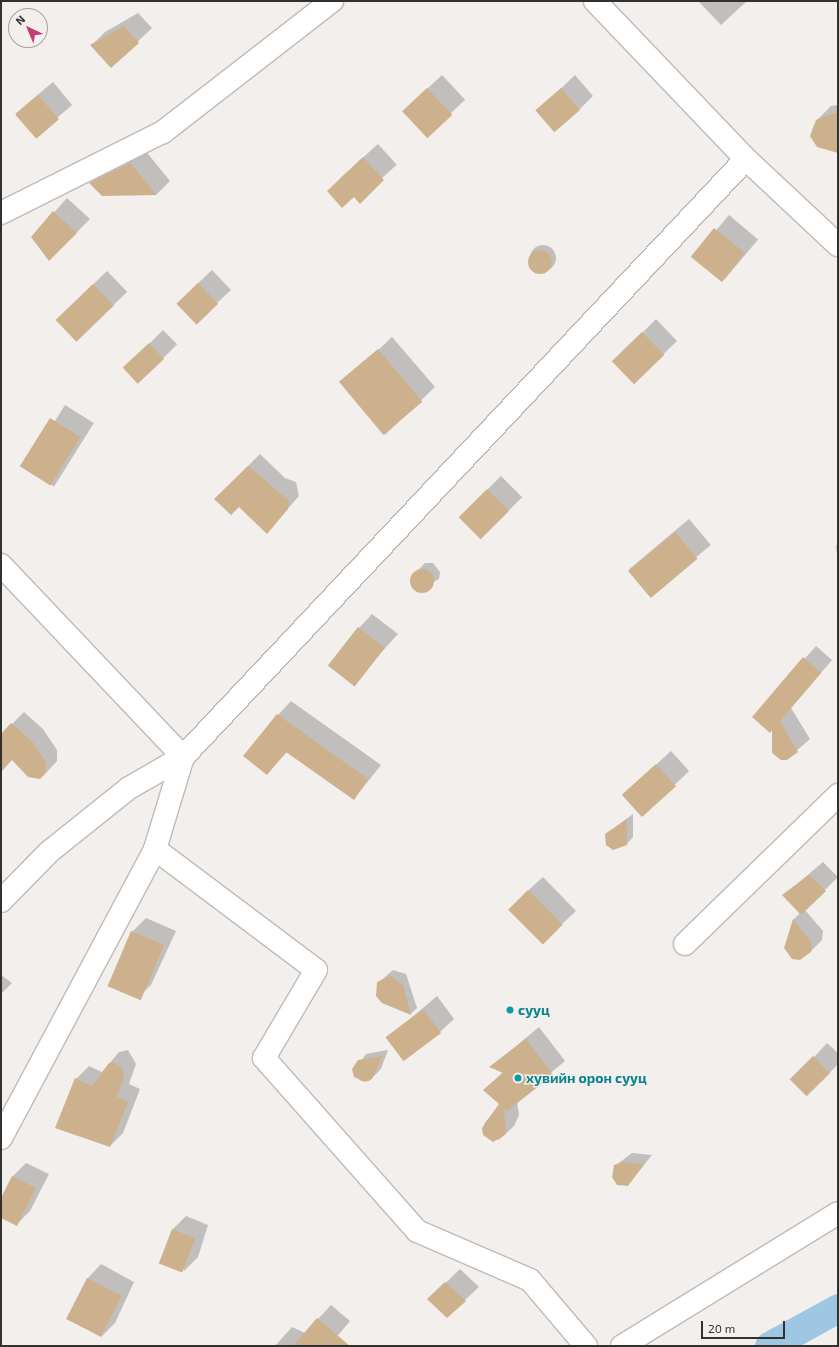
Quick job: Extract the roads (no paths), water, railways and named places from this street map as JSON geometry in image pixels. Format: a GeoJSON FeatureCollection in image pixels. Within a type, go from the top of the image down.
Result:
{"type":"FeatureCollection","features":[{"type":"Feature","properties":{"kind":"street"},"geometry":{"type":"LineString","coordinates":[[1,213],[162,132],[332,1]]}},
{"type":"Feature","properties":{"kind":"street"},"geometry":{"type":"LineString","coordinates":[[595,1],[746,160],[838,245]]}},
{"type":"Feature","properties":{"kind":"street"},"geometry":{"type":"LineString","coordinates":[[1,901],[55,847],[129,788],[183,757],[746,160]]}},
{"type":"Feature","properties":{"kind":"street"},"geometry":{"type":"LineString","coordinates":[[1,565],[183,757]]}},
{"type":"Feature","properties":{"kind":"street"},"geometry":{"type":"LineString","coordinates":[[1,1138],[155,849],[183,757]]}},
{"type":"Feature","properties":{"kind":"street"},"geometry":{"type":"LineString","coordinates":[[685,944],[838,795]]}},
{"type":"Feature","properties":{"kind":"street"},"geometry":{"type":"LineString","coordinates":[[155,849],[316,970],[264,1058],[417,1231],[530,1280],[586,1346]]}},
{"type":"Feature","properties":{"kind":"street"},"geometry":{"type":"LineString","coordinates":[[622,1346],[838,1213]]}},
{"type":"Feature","properties":{"kind":"waterway"},"geometry":{"type":"LineString","coordinates":[[769,1346],[838,1308]]}},
{"type":"Feature","properties":{"kind":"place","name":"сууц"},"geometry":{"type":"Point","coordinates":[510,1010]}},
{"type":"Feature","properties":{"kind":"place","name":"хувийн орон сууц"},"geometry":{"type":"Point","coordinates":[518,1078]}}]}
